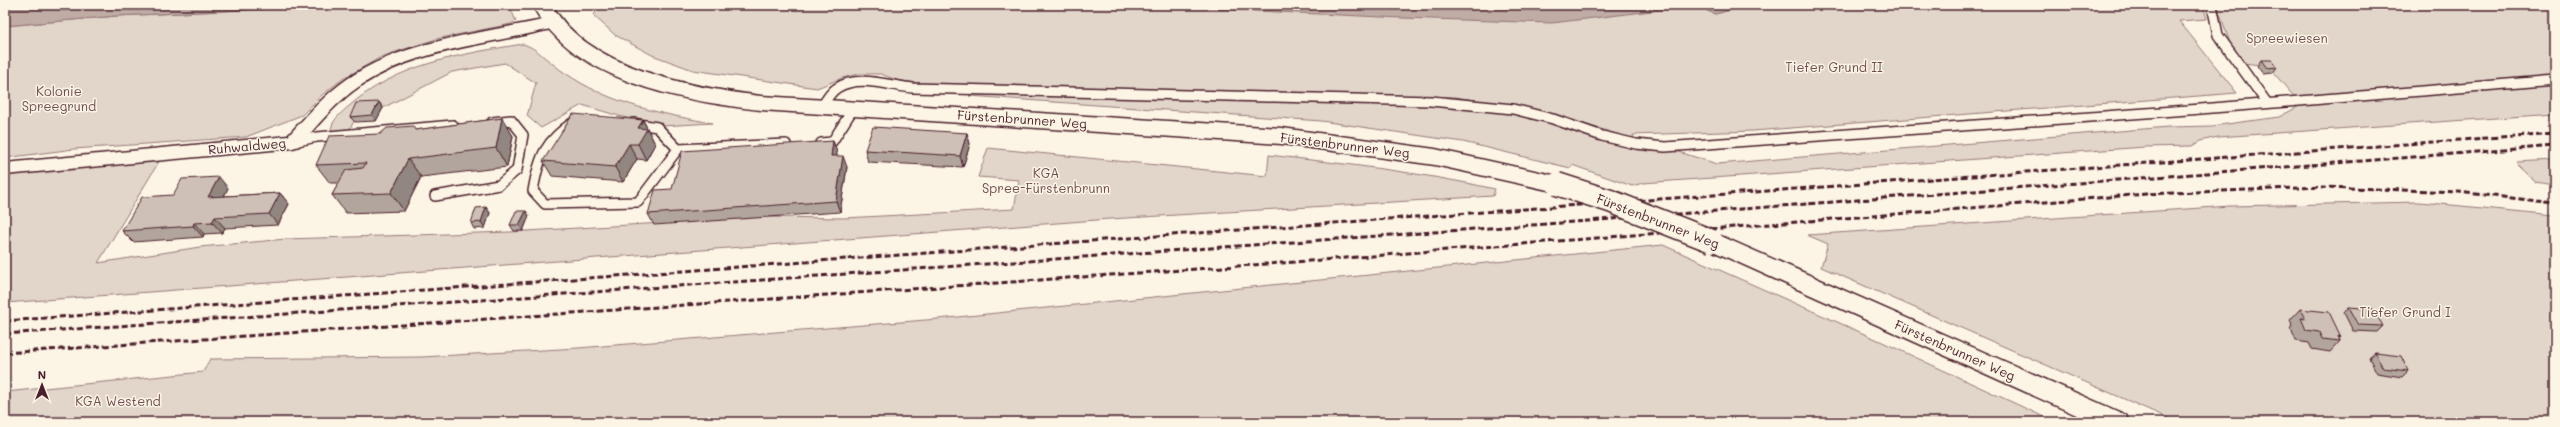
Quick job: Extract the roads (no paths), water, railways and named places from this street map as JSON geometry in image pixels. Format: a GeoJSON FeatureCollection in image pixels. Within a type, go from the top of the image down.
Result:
{"type":"FeatureCollection","features":[{"type":"Feature","properties":{"kind":"main road","name":"Fürstenbrunner Weg"},"geometry":{"type":"LineString","coordinates":[[547,14],[582,48],[625,74],[697,95],[821,107],[1200,130],[1340,142],[1435,156],[1557,184],[1610,201],[1712,241],[2117,422]]}},
{"type":"Feature","properties":{"kind":"street","name":"Ruhwaldweg"},"geometry":{"type":"LineString","coordinates":[[5,168],[293,142],[325,106],[354,82],[385,65],[419,52],[547,14]]}},
{"type":"Feature","properties":{"kind":"lane"},"geometry":{"type":"LineString","coordinates":[[2212,5],[2218,35],[2267,103]]}},
{"type":"Feature","properties":{"kind":"lane"},"geometry":{"type":"LineString","coordinates":[[821,107],[835,89],[844,84],[865,82],[913,88],[1431,101],[1513,109],[1553,119],[1602,136],[1636,144],[1665,147],[2267,103],[2555,80]]}},
{"type":"Feature","properties":{"kind":"lane"},"geometry":{"type":"LineString","coordinates":[[809,143],[832,142],[853,109]]}},
{"type":"Feature","properties":{"kind":"lane"},"geometry":{"type":"LineString","coordinates":[[583,115],[554,134],[538,160],[533,191],[545,204],[638,202],[678,150],[794,144]]}},
{"type":"Feature","properties":{"kind":"lane"},"geometry":{"type":"LineString","coordinates":[[435,196],[499,185],[517,170],[523,135],[511,120],[485,123]]}},
{"type":"Feature","properties":{"kind":"lane"},"geometry":{"type":"LineString","coordinates":[[620,121],[657,127],[678,150]]}},
{"type":"Feature","properties":{"kind":"lane"},"geometry":{"type":"LineString","coordinates":[[293,142],[317,137],[462,125]]}},
{"type":"Feature","properties":{"kind":"railway"},"geometry":{"type":"LineString","coordinates":[[5,321],[2555,133]]}},
{"type":"Feature","properties":{"kind":"railway"},"geometry":{"type":"LineString","coordinates":[[5,334],[1574,222],[2555,146]]}},
{"type":"Feature","properties":{"kind":"railway"},"geometry":{"type":"LineString","coordinates":[[5,353],[1309,261],[2146,194],[2323,187],[2458,192],[2555,203]]}},
{"type":"Feature","properties":{"kind":"park label","name":"Spreewiesen"},"geometry":{"type":"Point","coordinates":[2287,38]}},
{"type":"Feature","properties":{"kind":"park label","name":"Tiefer Grund II"},"geometry":{"type":"Point","coordinates":[1834,67]}},
{"type":"Feature","properties":{"kind":"park label","name":"Kolonie Spreegrund"},"geometry":{"type":"Point","coordinates":[59,98]}},
{"type":"Feature","properties":{"kind":"park label","name":"KGA Spree-Fürstenbrunn"},"geometry":{"type":"Point","coordinates":[1046,180]}},
{"type":"Feature","properties":{"kind":"park label","name":"Tiefer Grund I"},"geometry":{"type":"Point","coordinates":[2405,312]}},
{"type":"Feature","properties":{"kind":"park label","name":"KGA Westend"},"geometry":{"type":"Point","coordinates":[118,401]}}]}
